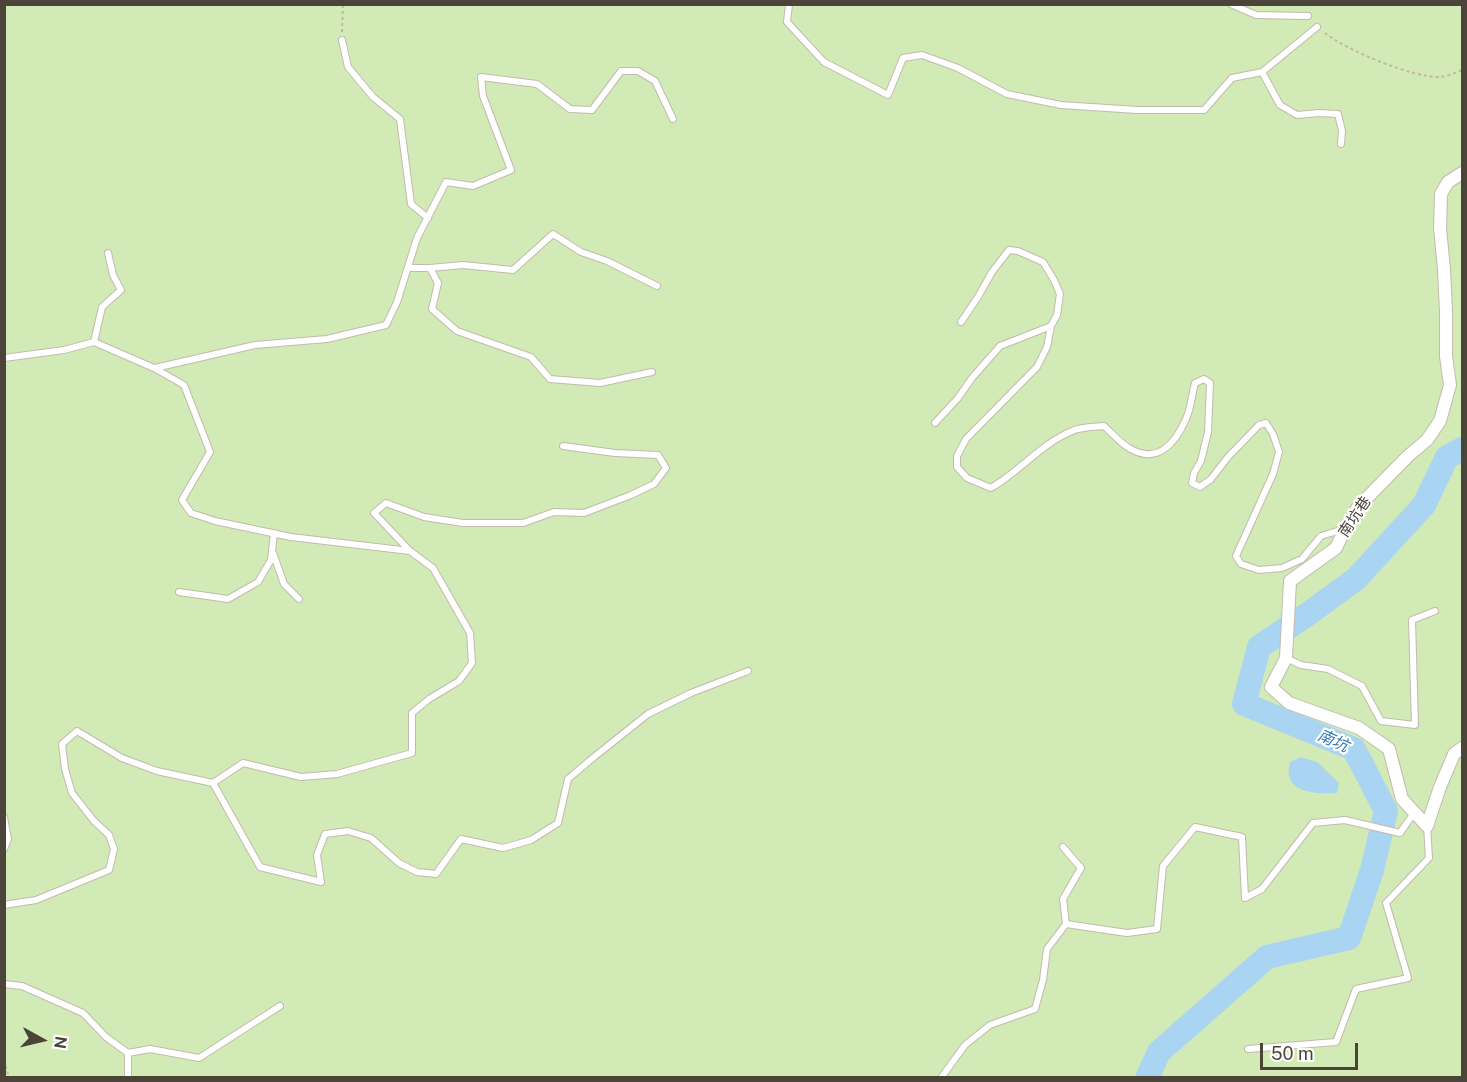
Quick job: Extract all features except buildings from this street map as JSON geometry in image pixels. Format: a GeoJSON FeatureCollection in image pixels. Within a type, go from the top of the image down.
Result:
{"type":"FeatureCollection","features":[{"type":"Feature","properties":{"kind":"street","name":"南坑巷"},"geometry":{"type":"LineString","coordinates":[[1427,826],[1402,798],[1389,749],[1359,728],[1289,703],[1271,687],[1286,657],[1290,581],[1336,548],[1358,507],[1427,440],[1440,421],[1450,385],[1446,356],[1446,302],[1440,228],[1441,194],[1448,182],[1462,173]]}},
{"type":"Feature","properties":{"kind":"street"},"geometry":{"type":"LineString","coordinates":[[1427,826],[1454,754],[1462,748]]}},
{"type":"Feature","properties":{"kind":"lane"},"geometry":{"type":"LineString","coordinates":[[789,4],[788,22],[824,62],[888,94],[903,58],[922,55],[958,68],[1007,94],[1061,105],[1137,110],[1204,110],[1232,78],[1262,72],[1317,27]]}},
{"type":"Feature","properties":{"kind":"lane"},"geometry":{"type":"LineString","coordinates":[[1231,4],[1256,15],[1308,15]]}},
{"type":"Feature","properties":{"kind":"lane"},"geometry":{"type":"LineString","coordinates":[[342,40],[348,67],[373,97],[400,119],[411,204],[428,218]]}},
{"type":"Feature","properties":{"kind":"lane"},"geometry":{"type":"LineString","coordinates":[[154,368],[255,345],[327,339],[386,326],[397,302],[417,238],[446,182],[473,186],[511,170],[483,96],[481,77],[537,84],[570,109],[592,110],[621,71],[638,71],[655,81],[673,119]]}},
{"type":"Feature","properties":{"kind":"lane"},"geometry":{"type":"LineString","coordinates":[[1262,72],[1280,105],[1297,115],[1338,114],[1342,131],[1341,144]]}},
{"type":"Feature","properties":{"kind":"lane"},"geometry":{"type":"LineString","coordinates":[[408,268],[463,265],[513,270],[553,234],[581,252],[607,261],[657,286]]}},
{"type":"Feature","properties":{"kind":"lane"},"geometry":{"type":"LineString","coordinates":[[961,322],[992,272],[1009,250],[1018,251],[1043,262],[1060,294],[1057,315],[1047,347],[1036,367],[966,439],[957,456],[957,467],[967,478],[991,488],[1006,479],[1046,444],[1074,429],[1104,426],[1129,448],[1146,455],[1160,453],[1172,444],[1186,418],[1195,383],[1204,379],[1210,383],[1208,432],[1201,461],[1194,473],[1192,483],[1200,487],[1211,479],[1228,457],[1259,425],[1266,423],[1273,434],[1279,452],[1273,474],[1236,556],[1241,564],[1259,570],[1282,568],[1302,559],[1321,536],[1345,529]]}},
{"type":"Feature","properties":{"kind":"lane"},"geometry":{"type":"LineString","coordinates":[[94,342],[102,307],[121,290],[113,275],[108,253]]}},
{"type":"Feature","properties":{"kind":"lane"},"geometry":{"type":"LineString","coordinates":[[430,268],[438,283],[432,309],[457,331],[531,357],[550,379],[600,383],[652,372]]}},
{"type":"Feature","properties":{"kind":"lane"},"geometry":{"type":"LineString","coordinates":[[935,423],[1000,346],[1052,326]]}},
{"type":"Feature","properties":{"kind":"lane"},"geometry":{"type":"LineString","coordinates":[[4,358],[64,350],[94,342],[154,368],[184,385],[210,452],[182,500],[191,513],[215,521],[291,537],[410,551]]}},
{"type":"Feature","properties":{"kind":"lane"},"geometry":{"type":"LineString","coordinates":[[4,905],[36,900],[110,870],[114,849],[109,835],[94,821],[72,793],[65,769],[62,744],[77,731],[122,758],[157,771],[213,783],[243,763],[301,777],[337,774],[412,753],[412,713],[429,699],[459,681],[472,663],[470,633],[433,568],[410,551],[375,513],[386,503],[424,517],[463,523],[523,523],[555,512],[585,513],[654,484],[666,468],[658,455],[615,453],[563,446]]}},
{"type":"Feature","properties":{"kind":"lane"},"geometry":{"type":"LineString","coordinates":[[180,592],[228,599],[258,582],[270,560],[274,533]]}},
{"type":"Feature","properties":{"kind":"lane"},"geometry":{"type":"LineString","coordinates":[[272,549],[284,584],[299,599]]}},
{"type":"Feature","properties":{"kind":"lane"},"geometry":{"type":"LineString","coordinates":[[1286,657],[1301,665],[1328,669],[1362,686],[1381,721],[1415,725],[1412,620],[1435,611]]}},
{"type":"Feature","properties":{"kind":"lane"},"geometry":{"type":"LineString","coordinates":[[213,783],[260,867],[321,882],[317,855],[325,834],[348,831],[371,838],[399,863],[417,872],[436,874],[461,840],[503,848],[531,840],[558,823],[568,779],[648,714],[691,693],[748,671]]}},
{"type":"Feature","properties":{"kind":"lane"},"geometry":{"type":"LineString","coordinates":[[1066,924],[1127,933],[1157,929],[1163,866],[1196,827],[1242,837],[1245,898],[1262,889],[1313,823],[1345,820],[1400,833],[1414,812]]}},
{"type":"Feature","properties":{"kind":"lane"},"geometry":{"type":"LineString","coordinates":[[4,817],[8,839],[4,849]]}},
{"type":"Feature","properties":{"kind":"lane"},"geometry":{"type":"LineString","coordinates":[[1248,1048],[1336,1042],[1356,990],[1408,978],[1386,903],[1429,858],[1427,826]]}},
{"type":"Feature","properties":{"kind":"lane"},"geometry":{"type":"LineString","coordinates":[[941,1077],[965,1045],[990,1025],[1035,1009],[1047,949],[1066,924],[1063,899],[1081,868],[1063,847]]}},
{"type":"Feature","properties":{"kind":"lane"},"geometry":{"type":"LineString","coordinates":[[4,984],[22,986],[83,1013],[106,1037],[128,1053],[150,1049],[199,1058],[280,1005]]}},
{"type":"Feature","properties":{"kind":"lane"},"geometry":{"type":"LineString","coordinates":[[128,1053],[128,1077]]}},
{"type":"Feature","properties":{"kind":"path"},"geometry":{"type":"LineString","coordinates":[[342,40],[343,4]]}},
{"type":"Feature","properties":{"kind":"path"},"geometry":{"type":"LineString","coordinates":[[1317,27],[1333,40],[1359,53],[1425,76],[1442,77],[1462,70]]}},
{"type":"Feature","properties":{"kind":"path"},"geometry":{"type":"LineString","coordinates":[[4,1060],[9,1077]]}},
{"type":"Feature","properties":{"kind":"green space"},"geometry":{"type":"Polygon","coordinates":[[[5,5],[1462,5],[1462,1077],[5,1077],[5,5]]]}},
{"type":"Feature","properties":{"kind":"water"},"geometry":{"type":"Polygon","coordinates":[[[1300,757],[1317,762],[1339,783],[1337,793],[1309,792],[1296,786],[1292,782],[1289,769],[1290,762],[1300,757]]]}},
{"type":"Feature","properties":{"kind":"waterway","name":"南坑"},"geometry":{"type":"LineString","coordinates":[[1147,1078],[1159,1052],[1267,957],[1349,938],[1372,870],[1386,811],[1354,749],[1244,704],[1259,647],[1356,579],[1424,505],[1447,457],[1462,449]]}}]}
